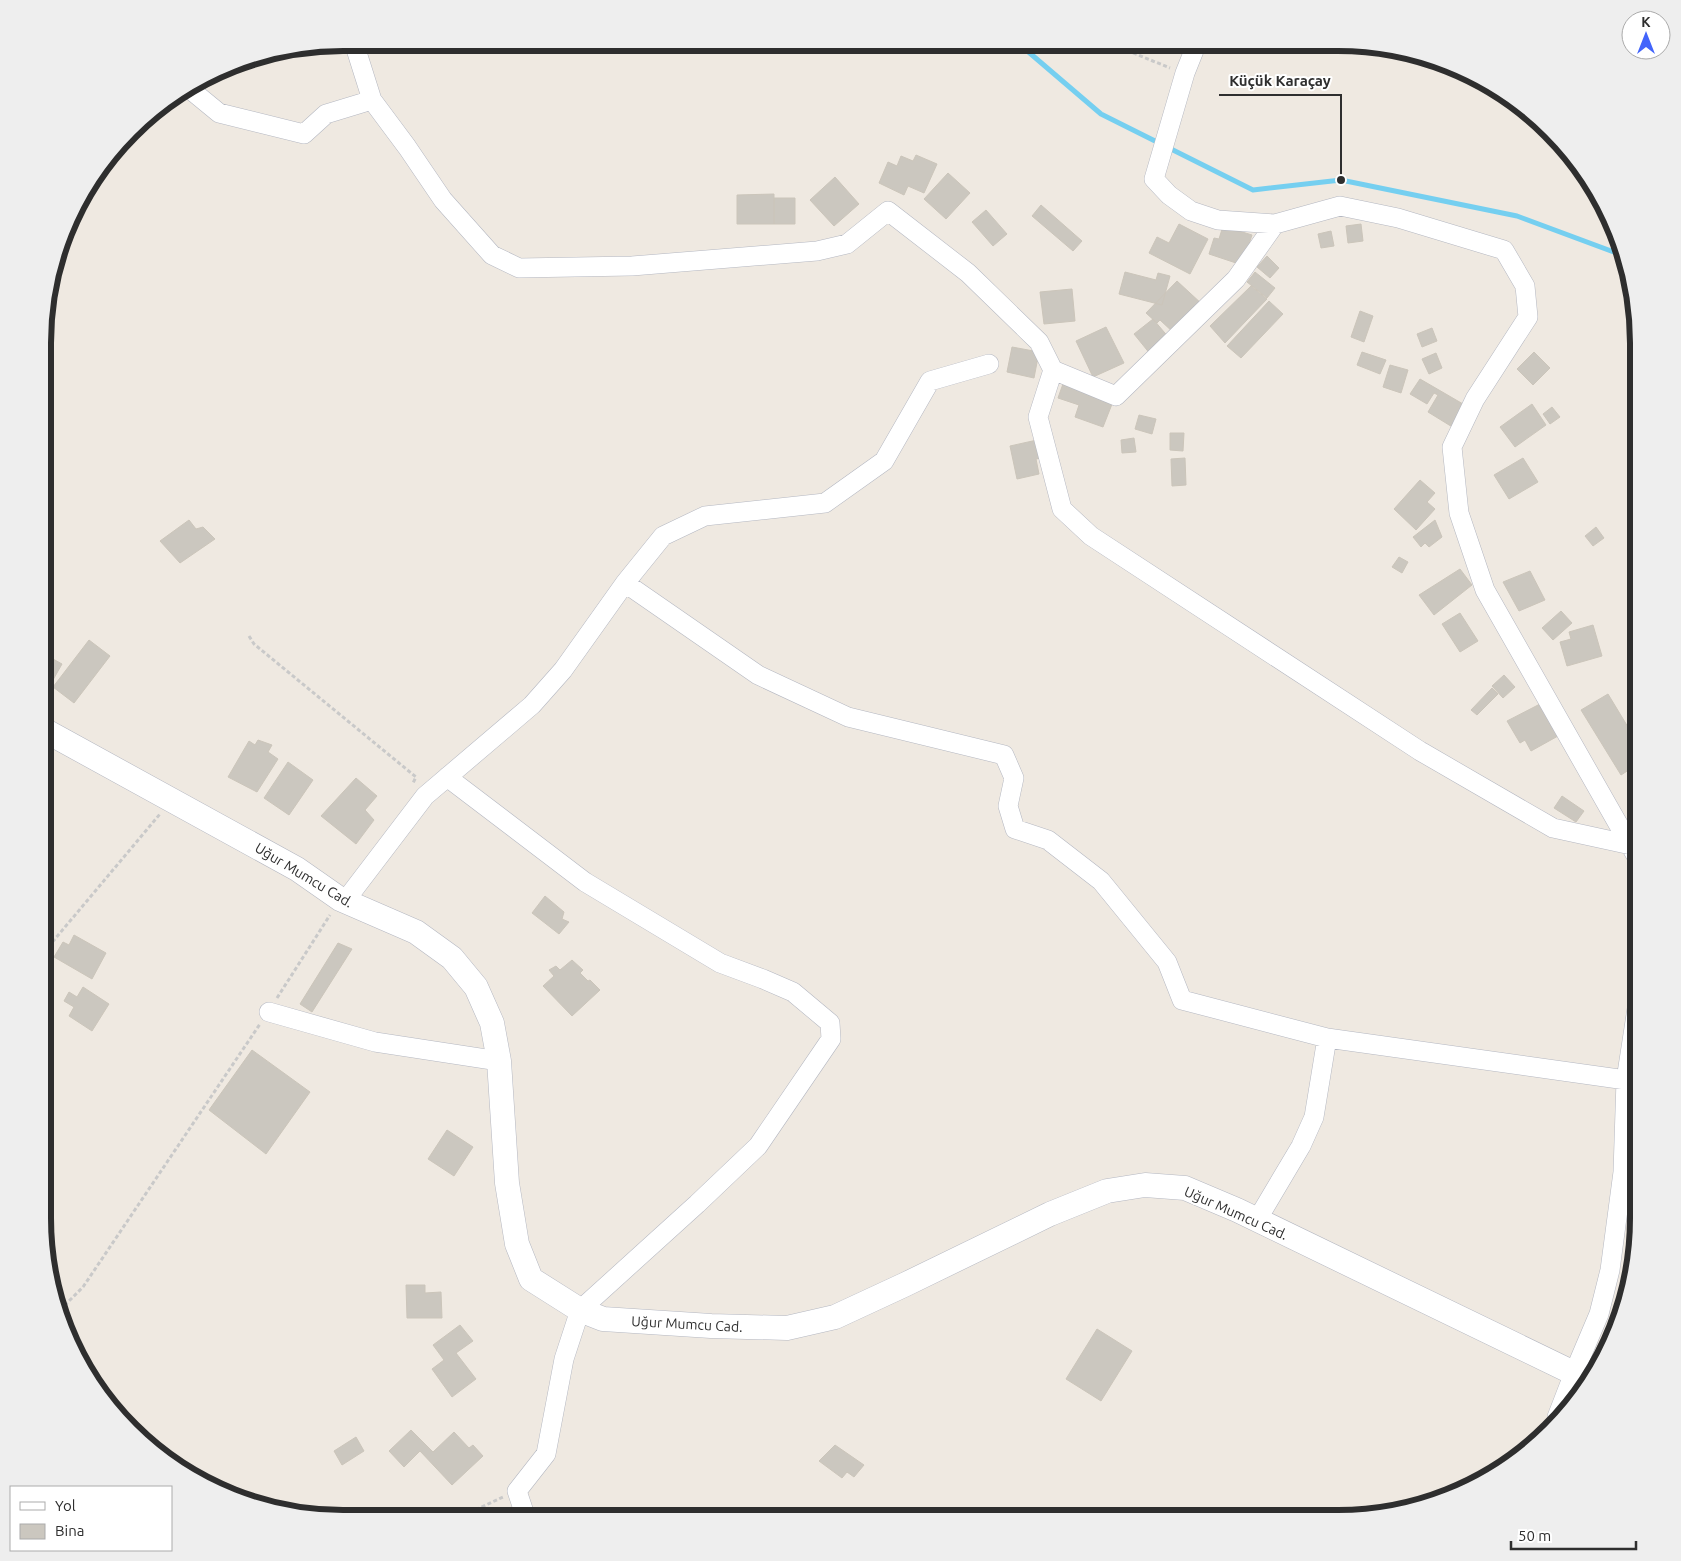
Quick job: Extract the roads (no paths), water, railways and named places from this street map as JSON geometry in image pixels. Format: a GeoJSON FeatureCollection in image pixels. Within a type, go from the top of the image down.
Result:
{"type":"FeatureCollection","features":[{"type":"Feature","properties":{"kind":"street"},"geometry":{"type":"LineString","coordinates":[[357,51],[372,100],[449,207],[492,255],[519,268],[632,266],[817,251],[847,244],[888,211],[968,273],[1039,342],[1053,370],[1116,396],[1236,279],[1274,224]]}},
{"type":"Feature","properties":{"kind":"street"},"geometry":{"type":"LineString","coordinates":[[1194,51],[1185,74],[1154,179],[1169,195],[1191,211],[1218,220],[1274,224],[1340,206],[1398,218],[1504,250],[1525,286],[1528,317],[1475,399],[1452,447],[1459,513],[1485,590],[1630,845]]}},
{"type":"Feature","properties":{"kind":"street"},"geometry":{"type":"LineString","coordinates":[[194,92],[219,113],[304,134],[326,114],[372,100]]}},
{"type":"Feature","properties":{"kind":"street"},"geometry":{"type":"LineString","coordinates":[[342,900],[424,796],[532,705],[563,670],[625,583],[663,536],[705,516],[825,502],[884,460],[930,381],[989,364]]}},
{"type":"Feature","properties":{"kind":"street"},"geometry":{"type":"LineString","coordinates":[[1053,370],[1038,417],[1062,509],[1091,536],[1420,751],[1553,828],[1630,851]]}},
{"type":"Feature","properties":{"kind":"street"},"geometry":{"type":"LineString","coordinates":[[625,583],[758,675],[848,717],[1004,755],[1014,778],[1008,806],[1015,829],[1048,840],[1100,881],[1167,962],[1182,1000],[1326,1038],[1626,1080]]}},
{"type":"Feature","properties":{"kind":"street","name":"Uğur Mumcu Cad."},"geometry":{"type":"LineString","coordinates":[[51,734],[297,869],[342,900],[416,932],[452,958],[476,987],[492,1023],[498,1061],[507,1183],[517,1244],[531,1279],[580,1310],[603,1319],[711,1326],[787,1328],[835,1317],[904,1286],[1050,1214],[1107,1191],[1145,1185],[1185,1188],[1257,1220],[1580,1376]]}},
{"type":"Feature","properties":{"kind":"street"},"geometry":{"type":"LineString","coordinates":[[447,777],[585,882],[720,963],[793,992],[830,1023],[831,1039],[758,1146],[580,1310],[564,1359],[546,1454],[517,1491],[523,1510]]}},
{"type":"Feature","properties":{"kind":"street"},"geometry":{"type":"LineString","coordinates":[[268,1012],[375,1042],[498,1061]]}},
{"type":"Feature","properties":{"kind":"street"},"geometry":{"type":"LineString","coordinates":[[1257,1220],[1301,1146],[1314,1117],[1326,1038]]}},
{"type":"Feature","properties":{"kind":"street"},"geometry":{"type":"LineString","coordinates":[[1630,1054],[1626,1080],[1630,1154]]}},
{"type":"Feature","properties":{"kind":"street"},"geometry":{"type":"LineString","coordinates":[[1568,1397],[1580,1376],[1599,1314],[1630,1178]]}},
{"type":"Feature","properties":{"kind":"waterway"},"geometry":{"type":"LineString","coordinates":[[1027,51],[1101,114],[1253,190],[1341,180],[1517,216],[1615,252]]}},
{"type":"Feature","properties":{"kind":"place","name":"Küçük Karaçay"},"geometry":{"type":"Point","coordinates":[1341,180]}}]}
